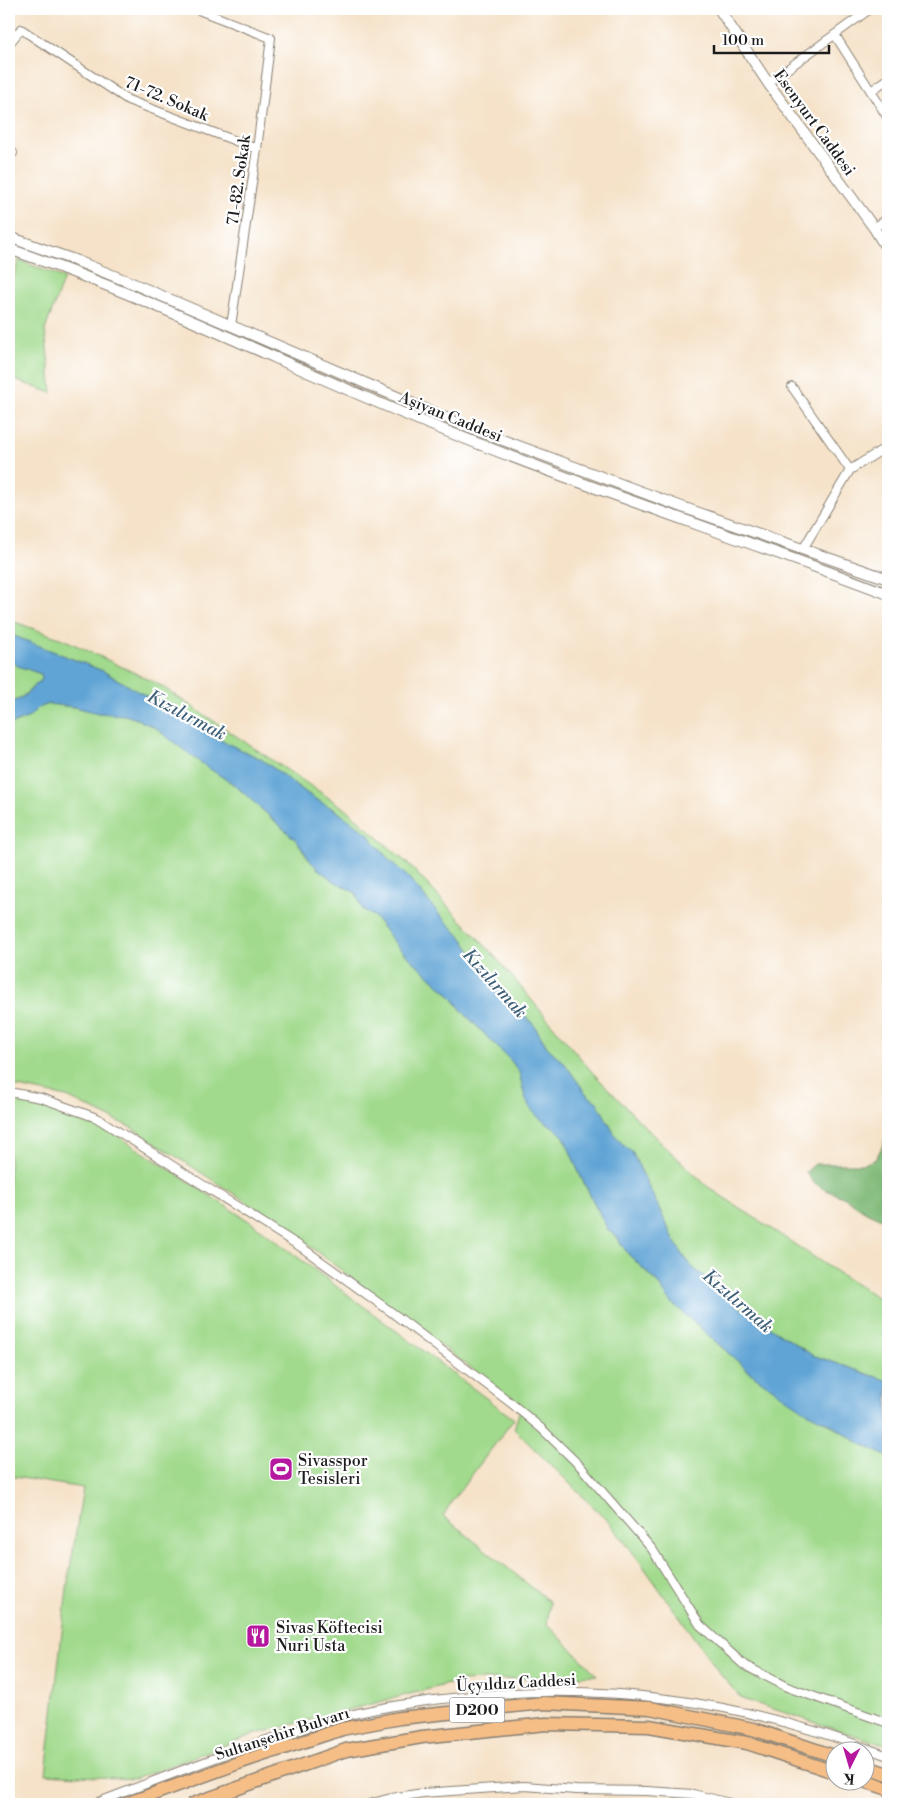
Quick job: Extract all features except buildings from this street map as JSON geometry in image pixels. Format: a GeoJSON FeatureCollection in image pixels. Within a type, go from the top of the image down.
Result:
{"type":"FeatureCollection","features":[{"type":"Feature","properties":{"kind":"highway","name":"Sultanşehir Bulvarı"},"geometry":{"type":"LineString","coordinates":[[126,1804],[242,1762],[342,1729],[400,1718],[543,1703],[650,1708],[753,1729],[824,1753]]}},
{"type":"Feature","properties":{"kind":"highway","name":"D200"},"geometry":{"type":"LineString","coordinates":[[193,1804],[346,1750],[422,1737],[546,1724],[649,1726],[747,1743],[824,1769]]}},
{"type":"Feature","properties":{"kind":"highway"},"geometry":{"type":"LineString","coordinates":[[874,1769],[888,1774]]}},
{"type":"Feature","properties":{"kind":"highway"},"geometry":{"type":"LineString","coordinates":[[874,1784],[888,1789]]}},
{"type":"Feature","properties":{"kind":"street","name":"71-82. Sokak"},"geometry":{"type":"LineString","coordinates":[[196,9],[271,38],[231,326]]}},
{"type":"Feature","properties":{"kind":"street","name":"Esenyurt Caddesi"},"geometry":{"type":"LineString","coordinates":[[719,9],[768,83],[874,228],[888,251]]}},
{"type":"Feature","properties":{"kind":"street"},"geometry":{"type":"LineString","coordinates":[[768,83],[870,9]]}},
{"type":"Feature","properties":{"kind":"street","name":"71-72. Sokak"},"geometry":{"type":"LineString","coordinates":[[9,44],[21,28],[128,100],[257,149]]}},
{"type":"Feature","properties":{"kind":"street"},"geometry":{"type":"LineString","coordinates":[[834,35],[888,118]]}},
{"type":"Feature","properties":{"kind":"street"},"geometry":{"type":"LineString","coordinates":[[871,91],[888,79]]}},
{"type":"Feature","properties":{"kind":"street"},"geometry":{"type":"LineString","coordinates":[[874,228],[888,218]]}},
{"type":"Feature","properties":{"kind":"street","name":"Aşiyan Caddesi"},"geometry":{"type":"LineString","coordinates":[[9,237],[77,261],[465,426],[682,507],[888,579]]}},
{"type":"Feature","properties":{"kind":"street","name":"Aşiyan Caddesi"},"geometry":{"type":"LineString","coordinates":[[9,249],[87,277],[395,410],[493,450],[888,594]]}},
{"type":"Feature","properties":{"kind":"street"},"geometry":{"type":"LineString","coordinates":[[792,387],[850,470]]}},
{"type":"Feature","properties":{"kind":"street"},"geometry":{"type":"LineString","coordinates":[[803,549],[850,470],[888,446]]}},
{"type":"Feature","properties":{"kind":"street"},"geometry":{"type":"LineString","coordinates":[[9,1092],[41,1098],[97,1118],[301,1247],[512,1402],[542,1429],[580,1466],[652,1548],[700,1625],[744,1665],[787,1687],[888,1723]]}},
{"type":"Feature","properties":{"kind":"street","name":"Üçyıldız Caddesi"},"geometry":{"type":"LineString","coordinates":[[94,1804],[252,1746],[339,1718],[418,1702],[492,1694],[560,1691],[626,1694],[683,1700],[746,1712],[794,1724],[888,1756]]}},
{"type":"Feature","properties":{"kind":"street"},"geometry":{"type":"LineString","coordinates":[[369,1804],[391,1798],[423,1794],[524,1786],[576,1790],[693,1794],[734,1804]]}},
{"type":"Feature","properties":{"kind":"green space"},"geometry":{"type":"Polygon","coordinates":[[[19,260],[64,278],[45,330],[52,393],[9,378],[9,293],[19,260]]]}},
{"type":"Feature","properties":{"kind":"green space"},"geometry":{"type":"Polygon","coordinates":[[[9,620],[65,640],[158,684],[347,810],[408,864],[492,953],[593,1073],[655,1137],[708,1187],[888,1304],[888,1381],[812,1355],[738,1306],[730,1295],[689,1264],[676,1244],[632,1152],[615,1135],[597,1102],[587,1095],[565,1064],[547,1047],[534,1025],[484,972],[463,939],[408,877],[389,860],[366,832],[335,810],[312,797],[261,759],[224,742],[170,705],[146,696],[103,671],[9,634],[9,620]]]}},
{"type":"Feature","properties":{"kind":"green space"},"geometry":{"type":"Polygon","coordinates":[[[9,660],[18,666],[41,674],[42,680],[20,698],[9,703],[9,660]]]}},
{"type":"Feature","properties":{"kind":"green space"},"geometry":{"type":"Polygon","coordinates":[[[49,704],[74,707],[98,713],[125,715],[137,719],[154,727],[204,765],[236,786],[297,841],[311,862],[334,881],[356,893],[363,910],[374,916],[398,947],[449,994],[464,1013],[512,1062],[519,1072],[525,1097],[539,1118],[564,1136],[580,1175],[608,1230],[617,1238],[629,1255],[656,1281],[670,1301],[753,1375],[856,1441],[888,1457],[888,1746],[742,1699],[720,1674],[638,1559],[607,1520],[514,1429],[521,1406],[279,1223],[132,1128],[67,1097],[9,1085],[9,725],[29,717],[38,708],[49,704]]]}},
{"type":"Feature","properties":{"kind":"green space","name":"Sivasspor Tesisleri"},"geometry":{"type":"Polygon","coordinates":[[[9,1097],[57,1107],[98,1123],[252,1223],[514,1419],[452,1501],[443,1516],[550,1602],[547,1624],[597,1675],[460,1681],[252,1735],[134,1779],[46,1774],[67,1588],[83,1488],[9,1476],[9,1097]]]}},
{"type":"Feature","properties":{"kind":"green space"},"geometry":{"type":"Polygon","coordinates":[[[888,1137],[888,1222],[866,1212],[845,1198],[824,1189],[813,1182],[806,1172],[815,1164],[864,1164],[876,1159],[888,1137]]]}},
{"type":"Feature","properties":{"kind":"water","name":"Kızılırmak"},"geometry":{"type":"Polygon","coordinates":[[[9,634],[103,671],[146,696],[170,705],[224,742],[261,759],[312,797],[335,810],[366,832],[389,860],[408,877],[463,939],[484,972],[534,1025],[547,1047],[565,1064],[587,1095],[597,1102],[615,1135],[632,1152],[676,1244],[689,1264],[730,1295],[738,1306],[812,1355],[888,1381],[888,1457],[856,1441],[834,1426],[805,1411],[753,1375],[670,1301],[656,1281],[629,1255],[617,1238],[608,1230],[580,1175],[564,1137],[555,1128],[539,1118],[530,1108],[525,1097],[519,1072],[512,1062],[464,1013],[449,994],[398,947],[374,916],[363,910],[356,893],[319,870],[311,862],[297,841],[236,786],[204,765],[154,727],[125,715],[98,713],[74,707],[49,704],[38,708],[29,717],[9,725],[9,703],[24,696],[42,680],[41,674],[18,666],[9,660],[9,634]]]}},
{"type":"Feature","properties":{"kind":"place","name":"Sivasspor Tesisleri"},"geometry":{"type":"Point","coordinates":[281,1469]}},
{"type":"Feature","properties":{"kind":"place","name":"Sivas Köftecisi Nuri Usta"},"geometry":{"type":"Point","coordinates":[258,1636]}}]}
